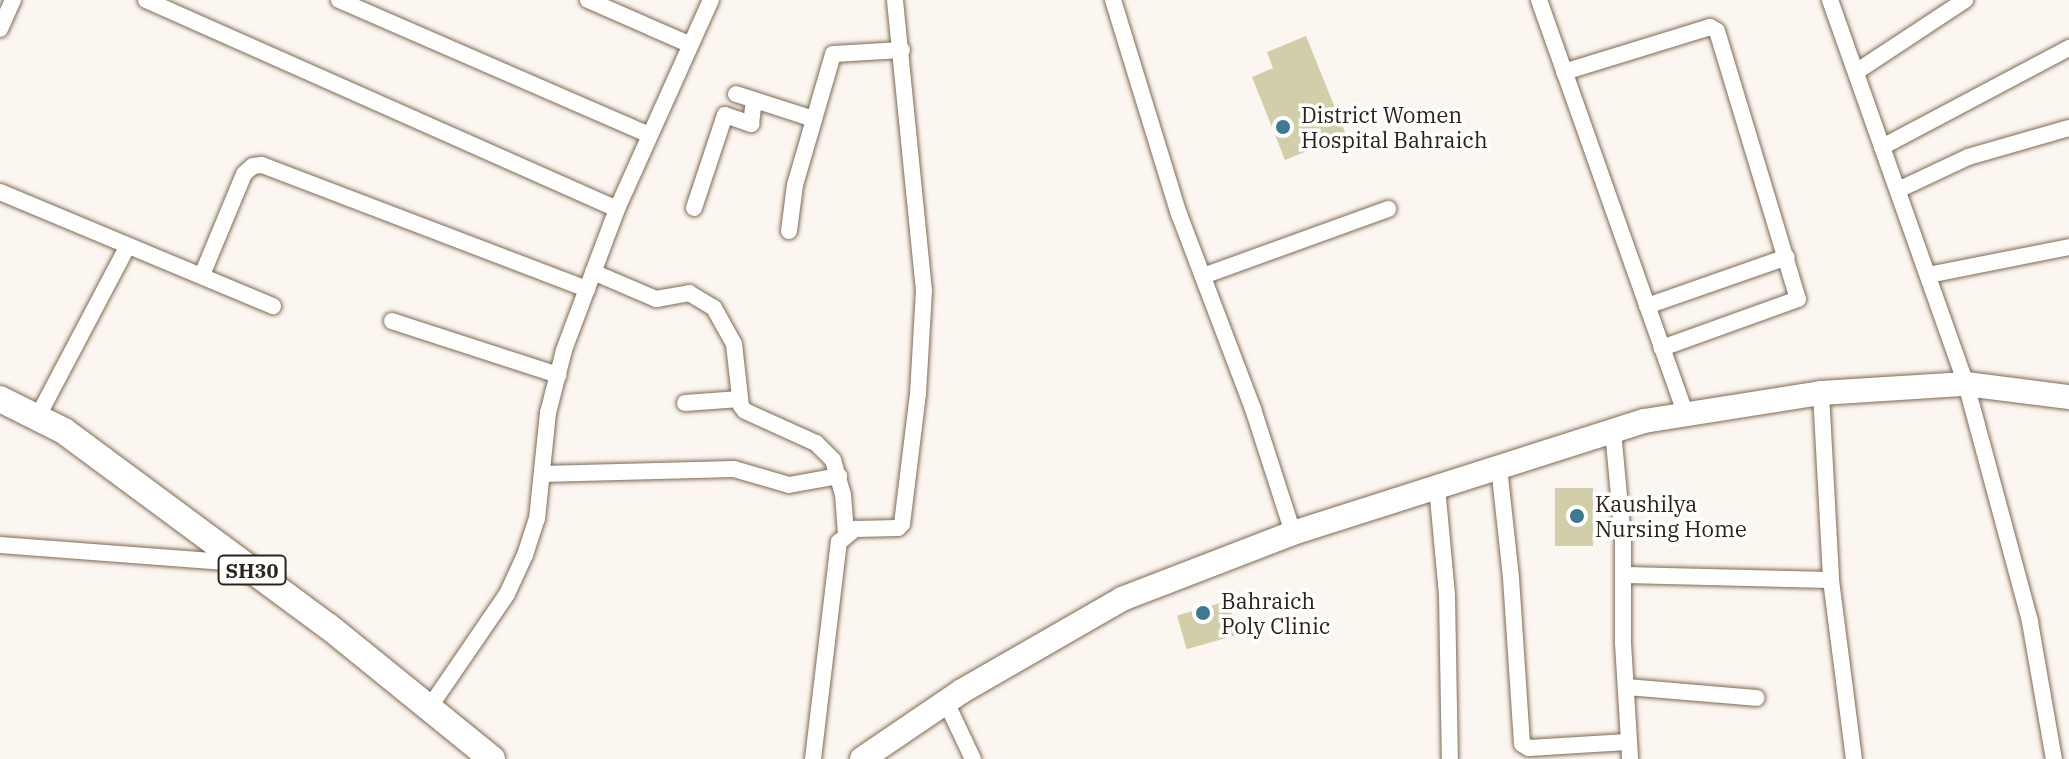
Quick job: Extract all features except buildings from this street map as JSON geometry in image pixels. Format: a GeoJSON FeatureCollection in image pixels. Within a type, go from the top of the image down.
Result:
{"type":"FeatureCollection","features":[{"type":"Feature","properties":{"kind":"main road"},"geometry":{"type":"LineString","coordinates":[[862,759],[946,702],[1122,599],[1293,533],[1613,431],[1686,414],[1821,393],[1966,384],[2069,397]]}},
{"type":"Feature","properties":{"kind":"main road","name":"SH30"},"geometry":{"type":"LineString","coordinates":[[0,399],[64,431],[244,563],[492,759]]}},
{"type":"Feature","properties":{"kind":"street"},"geometry":{"type":"LineString","coordinates":[[0,29],[13,0]]}},
{"type":"Feature","properties":{"kind":"street"},"geometry":{"type":"LineString","coordinates":[[146,0],[617,209]]}},
{"type":"Feature","properties":{"kind":"street"},"geometry":{"type":"LineString","coordinates":[[339,0],[649,135]]}},
{"type":"Feature","properties":{"kind":"street"},"geometry":{"type":"LineString","coordinates":[[588,0],[691,45]]}},
{"type":"Feature","properties":{"kind":"street"},"geometry":{"type":"LineString","coordinates":[[429,708],[507,594],[537,519],[548,413],[558,375],[617,209],[711,0]]}},
{"type":"Feature","properties":{"kind":"street"},"geometry":{"type":"LineString","coordinates":[[813,759],[839,542],[855,529],[898,528],[902,524],[918,394],[924,291],[895,0]]}},
{"type":"Feature","properties":{"kind":"street"},"geometry":{"type":"LineString","coordinates":[[1113,0],[1179,214],[1253,409],[1293,533]]}},
{"type":"Feature","properties":{"kind":"street"},"geometry":{"type":"LineString","coordinates":[[1539,0],[1686,414]]}},
{"type":"Feature","properties":{"kind":"street"},"geometry":{"type":"LineString","coordinates":[[1830,0],[1966,384],[2030,622],[2054,759]]}},
{"type":"Feature","properties":{"kind":"street"},"geometry":{"type":"LineString","coordinates":[[1856,72],[1965,0]]}},
{"type":"Feature","properties":{"kind":"street"},"geometry":{"type":"LineString","coordinates":[[1564,72],[1714,28],[1787,257],[1798,295],[1797,302],[1662,348]]}},
{"type":"Feature","properties":{"kind":"street"},"geometry":{"type":"LineString","coordinates":[[1882,147],[2069,48]]}},
{"type":"Feature","properties":{"kind":"street"},"geometry":{"type":"LineString","coordinates":[[789,231],[795,185],[833,54],[902,50]]}},
{"type":"Feature","properties":{"kind":"street"},"geometry":{"type":"LineString","coordinates":[[736,94],[814,119]]}},
{"type":"Feature","properties":{"kind":"street"},"geometry":{"type":"LineString","coordinates":[[694,208],[725,115],[751,124],[754,100]]}},
{"type":"Feature","properties":{"kind":"street"},"geometry":{"type":"LineString","coordinates":[[1898,190],[1968,157],[2069,128]]}},
{"type":"Feature","properties":{"kind":"street"},"geometry":{"type":"LineString","coordinates":[[202,275],[244,174],[253,166],[262,165],[587,289]]}},
{"type":"Feature","properties":{"kind":"street"},"geometry":{"type":"LineString","coordinates":[[0,192],[273,306]]}},
{"type":"Feature","properties":{"kind":"street"},"geometry":{"type":"LineString","coordinates":[[1203,276],[1388,209]]}},
{"type":"Feature","properties":{"kind":"street"},"geometry":{"type":"LineString","coordinates":[[37,418],[127,247]]}},
{"type":"Feature","properties":{"kind":"street"},"geometry":{"type":"LineString","coordinates":[[1928,275],[2069,247]]}},
{"type":"Feature","properties":{"kind":"street"},"geometry":{"type":"LineString","coordinates":[[1647,306],[1787,257]]}},
{"type":"Feature","properties":{"kind":"street"},"geometry":{"type":"LineString","coordinates":[[593,272],[656,299],[689,293],[706,301],[734,344],[740,399],[749,415],[816,443],[827,452],[839,476],[846,534]]}},
{"type":"Feature","properties":{"kind":"street"},"geometry":{"type":"LineString","coordinates":[[392,321],[558,375]]}},
{"type":"Feature","properties":{"kind":"street"},"geometry":{"type":"LineString","coordinates":[[1821,393],[1831,580],[1854,759]]}},
{"type":"Feature","properties":{"kind":"street"},"geometry":{"type":"LineString","coordinates":[[685,403],[740,399]]}},
{"type":"Feature","properties":{"kind":"street"},"geometry":{"type":"LineString","coordinates":[[1613,431],[1623,538],[1627,742],[1630,759]]}},
{"type":"Feature","properties":{"kind":"street"},"geometry":{"type":"LineString","coordinates":[[1499,467],[1511,578],[1522,744],[1529,748],[1627,742]]}},
{"type":"Feature","properties":{"kind":"street"},"geometry":{"type":"LineString","coordinates":[[542,474],[734,469],[789,485],[839,476]]}},
{"type":"Feature","properties":{"kind":"street"},"geometry":{"type":"LineString","coordinates":[[1437,487],[1447,595],[1450,759]]}},
{"type":"Feature","properties":{"kind":"street"},"geometry":{"type":"LineString","coordinates":[[0,545],[244,563]]}},
{"type":"Feature","properties":{"kind":"street"},"geometry":{"type":"LineString","coordinates":[[1623,575],[1831,580]]}},
{"type":"Feature","properties":{"kind":"street"},"geometry":{"type":"LineString","coordinates":[[1626,687],[1757,698]]}},
{"type":"Feature","properties":{"kind":"street"},"geometry":{"type":"LineString","coordinates":[[946,702],[973,759]]}},
{"type":"Feature","properties":{"kind":"place","name":"District Women Hospital Bahraich"},"geometry":{"type":"Point","coordinates":[1283,127]}},
{"type":"Feature","properties":{"kind":"place","name":"Kaushilya Nursing Home"},"geometry":{"type":"Point","coordinates":[1577,516]}},
{"type":"Feature","properties":{"kind":"place","name":"Bahraich Poly Clinic"},"geometry":{"type":"Point","coordinates":[1203,613]}}]}
